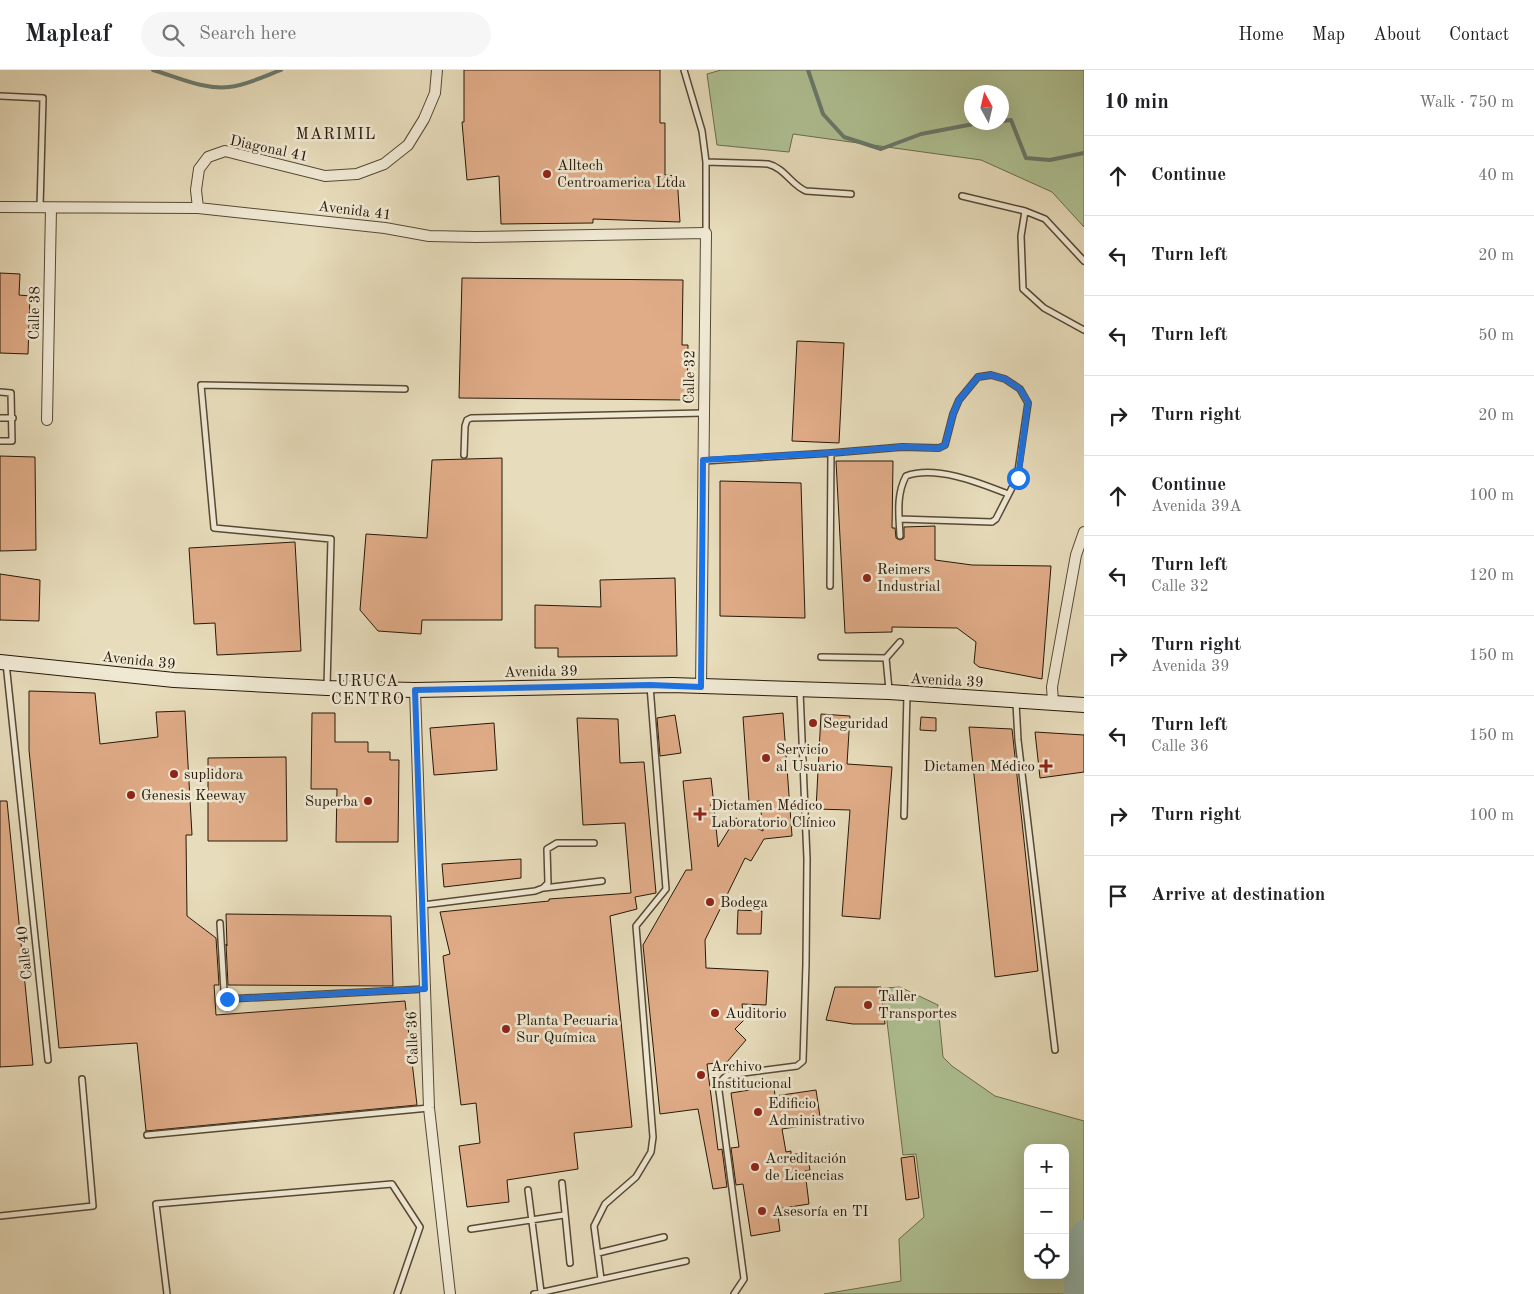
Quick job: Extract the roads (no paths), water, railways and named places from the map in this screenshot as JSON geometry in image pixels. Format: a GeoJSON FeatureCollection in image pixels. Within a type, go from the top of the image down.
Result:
{"type":"FeatureCollection","features":[{"type":"Feature","properties":{"kind":"main road","name":"Avenida 39"},"geometry":{"type":"LineString","coordinates":[[3,663],[174,680],[327,688],[415,690],[650,685],[889,692],[1084,705]]}},
{"type":"Feature","properties":{"kind":"street","name":"Diagonal 41"},"geometry":{"type":"LineString","coordinates":[[198,208],[196,190],[199,169],[208,157],[225,151],[325,176],[357,174],[384,164],[408,145],[424,119],[435,92],[438,70]]}},
{"type":"Feature","properties":{"kind":"street","name":"Avenida 41"},"geometry":{"type":"LineString","coordinates":[[0,207],[198,208],[385,228],[428,236],[476,237],[706,233]]}},
{"type":"Feature","properties":{"kind":"street","name":"Calle 38"},"geometry":{"type":"LineString","coordinates":[[46,420],[51,208]]}},
{"type":"Feature","properties":{"kind":"street","name":"Calle 32"},"geometry":{"type":"LineString","coordinates":[[701,687],[706,233]]}},
{"type":"Feature","properties":{"kind":"street"},"geometry":{"type":"LineString","coordinates":[[1053,702],[1052,687],[1074,564],[1084,532]]}},
{"type":"Feature","properties":{"kind":"street","name":"Calle 36"},"geometry":{"type":"LineString","coordinates":[[415,690],[429,1108],[450,1294]]}},
{"type":"Feature","properties":{"kind":"lane","name":"Calle 32"},"geometry":{"type":"LineString","coordinates":[[684,70],[702,131],[706,162],[706,233]]}},
{"type":"Feature","properties":{"kind":"lane"},"geometry":{"type":"LineString","coordinates":[[0,96],[43,98],[40,208]]}},
{"type":"Feature","properties":{"kind":"lane"},"geometry":{"type":"LineString","coordinates":[[706,162],[768,164],[776,166],[800,188],[806,191],[851,194]]}},
{"type":"Feature","properties":{"kind":"lane"},"geometry":{"type":"LineString","coordinates":[[962,196],[1025,211],[1045,219],[1084,261]]}},
{"type":"Feature","properties":{"kind":"lane"},"geometry":{"type":"LineString","coordinates":[[1025,211],[1021,236],[1023,289],[1044,308],[1084,330]]}},
{"type":"Feature","properties":{"kind":"lane"},"geometry":{"type":"LineString","coordinates":[[703,460],[939,448],[945,445],[953,414],[959,400],[978,377],[991,375],[1005,379],[1020,389],[1028,402],[1018,478],[996,519],[992,522],[899,519]]}},
{"type":"Feature","properties":{"kind":"lane"},"geometry":{"type":"LineString","coordinates":[[327,688],[331,539],[214,528],[201,385],[405,388]]}},
{"type":"Feature","properties":{"kind":"lane"},"geometry":{"type":"LineString","coordinates":[[0,392],[12,393],[12,441],[0,440]]}},
{"type":"Feature","properties":{"kind":"lane"},"geometry":{"type":"LineString","coordinates":[[464,455],[467,420],[471,418],[704,413]]}},
{"type":"Feature","properties":{"kind":"lane"},"geometry":{"type":"LineString","coordinates":[[0,418],[12,418]]}},
{"type":"Feature","properties":{"kind":"lane"},"geometry":{"type":"LineString","coordinates":[[830,586],[831,453]]}},
{"type":"Feature","properties":{"kind":"lane"},"geometry":{"type":"LineString","coordinates":[[900,536],[898,503],[906,476],[913,474],[958,476],[1008,494]]}},
{"type":"Feature","properties":{"kind":"lane"},"geometry":{"type":"LineString","coordinates":[[889,692],[886,658],[900,642]]}},
{"type":"Feature","properties":{"kind":"lane"},"geometry":{"type":"LineString","coordinates":[[820,657],[886,658]]}},
{"type":"Feature","properties":{"kind":"lane","name":"Calle 40"},"geometry":{"type":"LineString","coordinates":[[3,663],[48,1060]]}},
{"type":"Feature","properties":{"kind":"lane"},"geometry":{"type":"LineString","coordinates":[[601,1279],[594,1226],[605,1204],[636,1177],[652,1152],[652,1114],[636,926],[666,889],[650,685]]}},
{"type":"Feature","properties":{"kind":"lane"},"geometry":{"type":"LineString","coordinates":[[734,1294],[744,1278],[719,1091],[720,1083],[728,1075],[797,1066],[803,1061],[807,859],[800,690]]}},
{"type":"Feature","properties":{"kind":"lane"},"geometry":{"type":"LineString","coordinates":[[904,816],[907,694]]}},
{"type":"Feature","properties":{"kind":"lane"},"geometry":{"type":"LineString","coordinates":[[1016,700],[1018,740],[1055,1050]]}},
{"type":"Feature","properties":{"kind":"lane"},"geometry":{"type":"LineString","coordinates":[[543,888],[548,883],[547,849],[557,843],[594,843]]}},
{"type":"Feature","properties":{"kind":"lane"},"geometry":{"type":"LineString","coordinates":[[422,905],[602,881]]}},
{"type":"Feature","properties":{"kind":"lane"},"geometry":{"type":"LineString","coordinates":[[220,923],[224,991],[227,999],[425,989]]}},
{"type":"Feature","properties":{"kind":"lane"},"geometry":{"type":"LineString","coordinates":[[0,1216],[93,1206],[82,1079]]}},
{"type":"Feature","properties":{"kind":"lane"},"geometry":{"type":"LineString","coordinates":[[147,1135],[429,1108]]}},
{"type":"Feature","properties":{"kind":"lane"},"geometry":{"type":"LineString","coordinates":[[562,1182],[570,1263]]}},
{"type":"Feature","properties":{"kind":"lane"},"geometry":{"type":"LineString","coordinates":[[167,1294],[156,1204],[392,1184],[420,1228],[396,1294]]}},
{"type":"Feature","properties":{"kind":"lane"},"geometry":{"type":"LineString","coordinates":[[528,1190],[541,1292]]}},
{"type":"Feature","properties":{"kind":"lane"},"geometry":{"type":"LineString","coordinates":[[471,1229],[564,1215]]}},
{"type":"Feature","properties":{"kind":"lane"},"geometry":{"type":"LineString","coordinates":[[598,1253],[664,1237]]}},
{"type":"Feature","properties":{"kind":"lane"},"geometry":{"type":"LineString","coordinates":[[534,1294],[686,1260]]}},
{"type":"Feature","properties":{"kind":"waterway"},"geometry":{"type":"LineString","coordinates":[[153,70],[210,87],[229,87],[242,84],[281,70]]}},
{"type":"Feature","properties":{"kind":"waterway"},"geometry":{"type":"LineString","coordinates":[[808,70],[823,114],[844,137],[881,149],[921,134],[964,126]]}},
{"type":"Feature","properties":{"kind":"waterway"},"geometry":{"type":"LineString","coordinates":[[1009,120],[1011,120],[1026,158],[1050,160],[1084,153]]}},
{"type":"Feature","properties":{"kind":"waterway"},"geometry":{"type":"LineString","coordinates":[[1075,1294],[1084,1232]]}},
{"type":"Feature","properties":{"kind":"place","name":"Alltech Centroamerica Ltda"},"geometry":{"type":"Point","coordinates":[547,174]}},
{"type":"Feature","properties":{"kind":"place","name":"Reimers Industrial"},"geometry":{"type":"Point","coordinates":[867,578]}},
{"type":"Feature","properties":{"kind":"place","name":"Seguridad"},"geometry":{"type":"Point","coordinates":[813,723]}},
{"type":"Feature","properties":{"kind":"place","name":"Servicio al Usuario"},"geometry":{"type":"Point","coordinates":[766,758]}},
{"type":"Feature","properties":{"kind":"place","name":"Dictamen Médico"},"geometry":{"type":"Point","coordinates":[1046,766]}},
{"type":"Feature","properties":{"kind":"place","name":"suplidora"},"geometry":{"type":"Point","coordinates":[174,774]}},
{"type":"Feature","properties":{"kind":"place","name":"Genesis Keeway"},"geometry":{"type":"Point","coordinates":[131,795]}},
{"type":"Feature","properties":{"kind":"place","name":"Superba"},"geometry":{"type":"Point","coordinates":[368,801]}},
{"type":"Feature","properties":{"kind":"place","name":"Dictamen Médico Laboratorio Clínico"},"geometry":{"type":"Point","coordinates":[700,814]}},
{"type":"Feature","properties":{"kind":"place","name":"Bodega"},"geometry":{"type":"Point","coordinates":[710,902]}},
{"type":"Feature","properties":{"kind":"place","name":"Taller Transportes"},"geometry":{"type":"Point","coordinates":[868,1005]}},
{"type":"Feature","properties":{"kind":"place","name":"Auditorio"},"geometry":{"type":"Point","coordinates":[715,1013]}},
{"type":"Feature","properties":{"kind":"place","name":"Planta Pecuaria Sur Química"},"geometry":{"type":"Point","coordinates":[506,1029]}},
{"type":"Feature","properties":{"kind":"place","name":"Archivo Institucional"},"geometry":{"type":"Point","coordinates":[701,1075]}},
{"type":"Feature","properties":{"kind":"place","name":"Edificio Administrativo"},"geometry":{"type":"Point","coordinates":[758,1112]}},
{"type":"Feature","properties":{"kind":"place","name":"Acreditación de Licencias"},"geometry":{"type":"Point","coordinates":[755,1167]}},
{"type":"Feature","properties":{"kind":"place","name":"Asesoría en TI"},"geometry":{"type":"Point","coordinates":[762,1211]}},
{"type":"Feature","properties":{"kind":"district","name":"MARIMIL"},"geometry":{"type":"Point","coordinates":[336,133]}},
{"type":"Feature","properties":{"kind":"district","name":"URUCA CENTRO"},"geometry":{"type":"Point","coordinates":[368,689]}}]}
